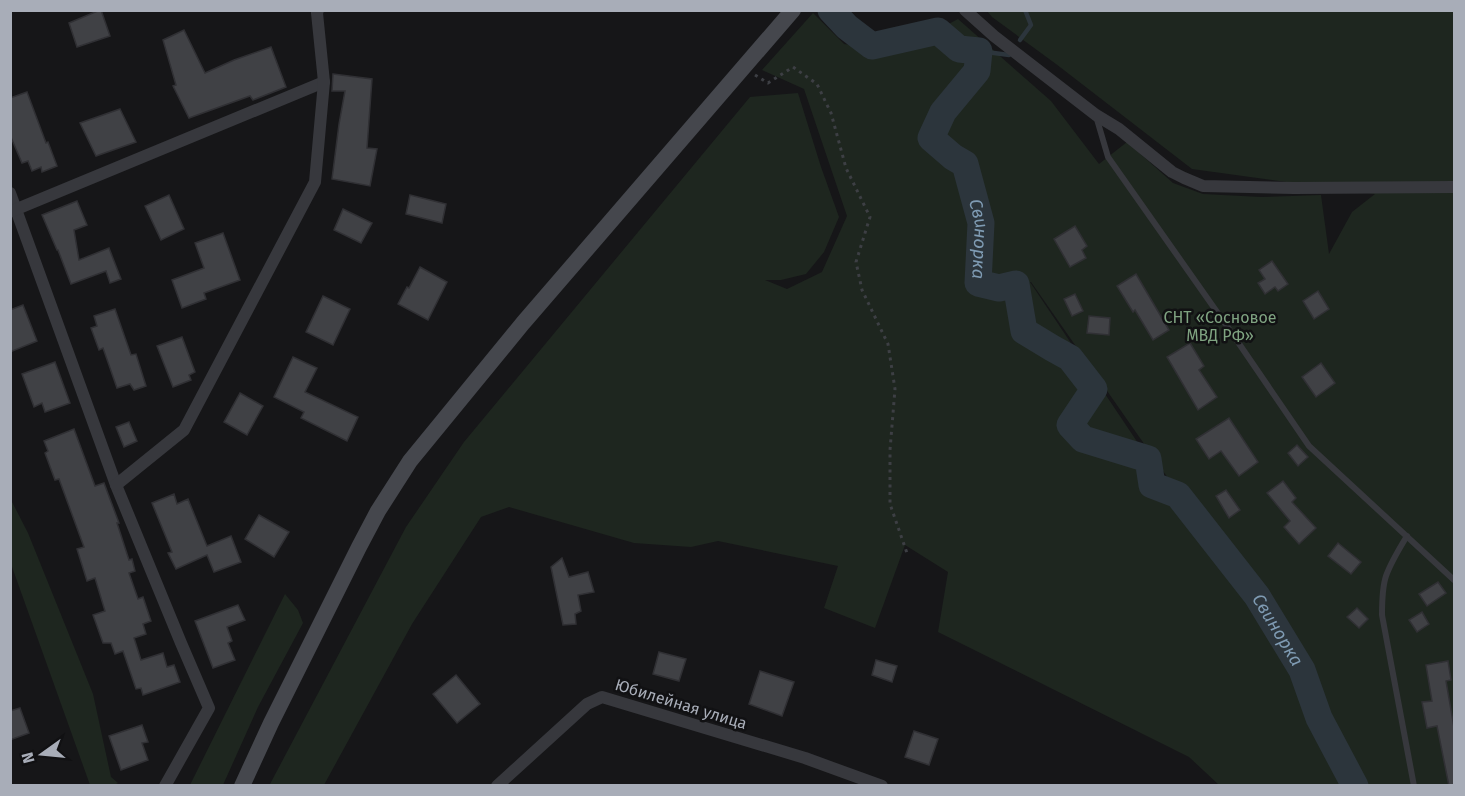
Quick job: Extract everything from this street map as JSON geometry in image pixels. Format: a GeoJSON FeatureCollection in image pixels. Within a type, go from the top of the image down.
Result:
{"type":"FeatureCollection","features":[{"type":"Feature","properties":{"kind":"main road"},"geometry":{"type":"LineString","coordinates":[[242,786],[359,547],[406,466],[523,323],[793,10]]}},
{"type":"Feature","properties":{"kind":"street"},"geometry":{"type":"LineString","coordinates":[[116,485],[184,430],[315,182],[324,82],[318,10]]}},
{"type":"Feature","properties":{"kind":"street"},"geometry":{"type":"LineString","coordinates":[[965,10],[994,36],[1096,115],[1119,129],[1172,172],[1203,186],[1455,187]]}},
{"type":"Feature","properties":{"kind":"street"},"geometry":{"type":"LineString","coordinates":[[14,210],[324,82]]}},
{"type":"Feature","properties":{"kind":"street"},"geometry":{"type":"LineString","coordinates":[[10,193],[14,210],[116,485],[209,708],[165,786]]}},
{"type":"Feature","properties":{"kind":"street","name":"Юбилейная улица"},"geometry":{"type":"LineString","coordinates":[[497,786],[587,704],[602,697],[805,758],[882,786]]}},
{"type":"Feature","properties":{"kind":"lane"},"geometry":{"type":"LineString","coordinates":[[1096,115],[1108,157],[1309,446],[1455,580]]}},
{"type":"Feature","properties":{"kind":"lane"},"geometry":{"type":"LineString","coordinates":[[1407,536],[1386,576],[1382,615],[1414,786]]}},
{"type":"Feature","properties":{"kind":"path"},"geometry":{"type":"LineString","coordinates":[[744,68],[768,83],[793,67],[817,84],[831,113],[846,168],[870,217],[856,262],[862,290],[888,344],[895,388],[890,450],[890,504],[908,556]]}},
{"type":"Feature","properties":{"kind":"green space","name":"СНТ «Сосновое МВД РФ»"},"geometry":{"type":"Polygon","coordinates":[[[987,11],[1454,11],[1454,785],[1219,785],[1189,757],[938,632],[948,572],[905,545],[875,628],[824,608],[838,566],[718,541],[691,547],[634,543],[509,507],[481,517],[412,624],[324,785],[269,786],[406,527],[464,442],[750,97],[798,93],[839,217],[824,252],[806,274],[781,280],[765,280],[787,289],[822,272],[847,216],[804,89],[762,70],[813,13],[844,44],[895,52],[958,19],[1051,101],[1099,164],[1127,142],[1173,183],[1203,194],[1261,197],[1321,195],[1329,254],[1352,212],[1375,194],[1192,169],[987,11]],[[1031,282],[1197,531],[1221,554],[1031,282]]]}},
{"type":"Feature","properties":{"kind":"green space"},"geometry":{"type":"Polygon","coordinates":[[[11,500],[28,533],[93,694],[111,777],[118,783],[114,785],[90,785],[11,564],[11,500]]]}},
{"type":"Feature","properties":{"kind":"green space"},"geometry":{"type":"Polygon","coordinates":[[[285,594],[298,610],[303,623],[258,707],[223,785],[190,785],[285,594]]]}},
{"type":"Feature","properties":{"kind":"building"},"geometry":{"type":"Polygon","coordinates":[[[101,10],[110,36],[77,47],[69,23],[101,10]]]}},
{"type":"Feature","properties":{"kind":"building"},"geometry":{"type":"Polygon","coordinates":[[[184,30],[205,73],[271,47],[286,87],[253,100],[250,96],[189,118],[173,86],[176,85],[163,40],[184,30]]]}},
{"type":"Feature","properties":{"kind":"building"},"geometry":{"type":"Polygon","coordinates":[[[333,74],[372,79],[367,148],[377,149],[370,186],[332,179],[345,91],[332,91],[333,74]]]}},
{"type":"Feature","properties":{"kind":"building"},"geometry":{"type":"Polygon","coordinates":[[[27,92],[57,166],[42,172],[41,167],[32,171],[28,161],[22,163],[10,135],[10,98],[27,92]]]}},
{"type":"Feature","properties":{"kind":"building"},"geometry":{"type":"Polygon","coordinates":[[[120,109],[136,142],[96,156],[80,123],[120,109]]]}},
{"type":"Feature","properties":{"kind":"building"},"geometry":{"type":"Polygon","coordinates":[[[169,195],[184,229],[161,240],[145,206],[169,195]]]}},
{"type":"Feature","properties":{"kind":"building"},"geometry":{"type":"Polygon","coordinates":[[[410,195],[446,204],[442,223],[406,214],[410,195]]]}},
{"type":"Feature","properties":{"kind":"building"},"geometry":{"type":"Polygon","coordinates":[[[77,201],[87,225],[74,230],[79,260],[109,248],[121,279],[110,283],[106,271],[71,284],[42,215],[77,201]]]}},
{"type":"Feature","properties":{"kind":"building"},"geometry":{"type":"Polygon","coordinates":[[[343,209],[372,223],[361,243],[334,230],[343,209]]]}},
{"type":"Feature","properties":{"kind":"building"},"geometry":{"type":"Polygon","coordinates":[[[1075,226],[1087,246],[1082,250],[1086,258],[1070,267],[1054,239],[1075,226]]]}},
{"type":"Feature","properties":{"kind":"building"},"geometry":{"type":"Polygon","coordinates":[[[223,233],[240,280],[204,293],[206,299],[182,308],[172,280],[204,268],[195,243],[223,233]]]}},
{"type":"Feature","properties":{"kind":"building"},"geometry":{"type":"Polygon","coordinates":[[[1272,261],[1288,284],[1278,291],[1275,287],[1265,294],[1258,283],[1265,279],[1259,270],[1272,261]]]}},
{"type":"Feature","properties":{"kind":"building"},"geometry":{"type":"Polygon","coordinates":[[[420,267],[447,282],[428,320],[398,304],[420,267]]]}},
{"type":"Feature","properties":{"kind":"building"},"geometry":{"type":"Polygon","coordinates":[[[1136,274],[1169,330],[1153,340],[1117,286],[1136,274]]]}},
{"type":"Feature","properties":{"kind":"building"},"geometry":{"type":"Polygon","coordinates":[[[1318,291],[1329,309],[1314,319],[1303,301],[1318,291]]]}},
{"type":"Feature","properties":{"kind":"building"},"geometry":{"type":"Polygon","coordinates":[[[1075,294],[1083,311],[1072,316],[1064,299],[1075,294]]]}},
{"type":"Feature","properties":{"kind":"building"},"geometry":{"type":"Polygon","coordinates":[[[323,296],[350,309],[333,345],[306,332],[323,296]]]}},
{"type":"Feature","properties":{"kind":"building"},"geometry":{"type":"Polygon","coordinates":[[[23,305],[37,341],[10,352],[10,310],[23,305]]]}},
{"type":"Feature","properties":{"kind":"building"},"geometry":{"type":"Polygon","coordinates":[[[115,309],[131,355],[136,354],[146,386],[134,390],[130,384],[117,388],[103,348],[99,350],[91,328],[97,326],[94,316],[115,309]]]}},
{"type":"Feature","properties":{"kind":"building"},"geometry":{"type":"Polygon","coordinates":[[[1089,316],[1110,318],[1109,335],[1087,333],[1089,316]]]}},
{"type":"Feature","properties":{"kind":"building"},"geometry":{"type":"Polygon","coordinates":[[[182,337],[195,372],[189,375],[191,380],[173,387],[157,346],[182,337]]]}},
{"type":"Feature","properties":{"kind":"building"},"geometry":{"type":"Polygon","coordinates":[[[1190,343],[1204,366],[1199,370],[1217,397],[1198,410],[1167,357],[1190,343]]]}},
{"type":"Feature","properties":{"kind":"building"},"geometry":{"type":"Polygon","coordinates":[[[293,357],[317,368],[305,392],[358,417],[347,441],[301,418],[304,412],[274,397],[293,357]]]}},
{"type":"Feature","properties":{"kind":"building"},"geometry":{"type":"Polygon","coordinates":[[[55,362],[70,403],[45,412],[42,403],[34,407],[22,374],[55,362]]]}},
{"type":"Feature","properties":{"kind":"building"},"geometry":{"type":"Polygon","coordinates":[[[1321,363],[1335,383],[1316,397],[1302,377],[1321,363]]]}},
{"type":"Feature","properties":{"kind":"building"},"geometry":{"type":"Polygon","coordinates":[[[240,393],[263,406],[247,435],[224,422],[240,393]]]}},
{"type":"Feature","properties":{"kind":"building"},"geometry":{"type":"Polygon","coordinates":[[[1229,418],[1258,462],[1239,476],[1221,451],[1209,459],[1196,439],[1229,418]]]}},
{"type":"Feature","properties":{"kind":"building"},"geometry":{"type":"Polygon","coordinates":[[[129,422],[137,441],[124,447],[116,427],[129,422]]]}},
{"type":"Feature","properties":{"kind":"building"},"geometry":{"type":"Polygon","coordinates":[[[74,429],[95,486],[104,483],[119,523],[117,523],[129,560],[132,559],[135,571],[129,573],[138,599],[143,597],[151,621],[143,624],[146,634],[134,638],[141,660],[163,653],[167,667],[174,665],[180,682],[143,695],[141,688],[136,689],[123,651],[115,654],[111,643],[103,643],[93,615],[105,611],[95,578],[87,581],[77,549],[84,547],[59,479],[55,480],[45,453],[48,451],[44,441],[74,429]]]}},
{"type":"Feature","properties":{"kind":"building"},"geometry":{"type":"Polygon","coordinates":[[[1297,445],[1308,457],[1298,466],[1288,453],[1297,445]]]}},
{"type":"Feature","properties":{"kind":"building"},"geometry":{"type":"Polygon","coordinates":[[[1283,481],[1296,498],[1292,502],[1316,528],[1299,544],[1284,527],[1290,521],[1267,493],[1283,481]]]}},
{"type":"Feature","properties":{"kind":"building"},"geometry":{"type":"Polygon","coordinates":[[[1226,490],[1240,510],[1229,518],[1216,496],[1226,490]]]}},
{"type":"Feature","properties":{"kind":"building"},"geometry":{"type":"Polygon","coordinates":[[[174,494],[177,504],[188,499],[207,546],[231,536],[241,562],[214,572],[207,555],[176,569],[168,553],[172,552],[152,503],[174,494]]]}},
{"type":"Feature","properties":{"kind":"building"},"geometry":{"type":"Polygon","coordinates":[[[259,515],[289,532],[274,557],[245,539],[259,515]]]}},
{"type":"Feature","properties":{"kind":"building"},"geometry":{"type":"Polygon","coordinates":[[[1338,543],[1361,562],[1351,574],[1328,556],[1338,543]]]}},
{"type":"Feature","properties":{"kind":"building"},"geometry":{"type":"Polygon","coordinates":[[[562,558],[569,577],[588,572],[594,592],[578,595],[581,611],[575,614],[576,624],[563,625],[551,567],[562,558]]]}},
{"type":"Feature","properties":{"kind":"building"},"geometry":{"type":"Polygon","coordinates":[[[1438,582],[1446,593],[1427,606],[1419,594],[1438,582]]]}},
{"type":"Feature","properties":{"kind":"building"},"geometry":{"type":"Polygon","coordinates":[[[238,605],[245,620],[227,627],[232,641],[228,643],[235,660],[213,668],[195,621],[238,605]]]}},
{"type":"Feature","properties":{"kind":"building"},"geometry":{"type":"Polygon","coordinates":[[[1357,608],[1368,619],[1359,628],[1347,617],[1357,608]]]}},
{"type":"Feature","properties":{"kind":"building"},"geometry":{"type":"Polygon","coordinates":[[[1422,612],[1429,624],[1417,632],[1409,620],[1422,612]]]}},
{"type":"Feature","properties":{"kind":"building"},"geometry":{"type":"Polygon","coordinates":[[[659,652],[686,659],[679,681],[653,674],[659,652]]]}},
{"type":"Feature","properties":{"kind":"building"},"geometry":{"type":"Polygon","coordinates":[[[876,660],[897,666],[892,682],[872,675],[876,660]]]}},
{"type":"Feature","properties":{"kind":"building"},"geometry":{"type":"Polygon","coordinates":[[[1448,661],[1451,680],[1446,681],[1455,733],[1455,786],[1449,786],[1437,726],[1427,728],[1422,702],[1432,701],[1426,665],[1448,661]]]}},
{"type":"Feature","properties":{"kind":"building"},"geometry":{"type":"Polygon","coordinates":[[[760,671],[794,682],[782,716],[749,704],[760,671]]]}},
{"type":"Feature","properties":{"kind":"building"},"geometry":{"type":"Polygon","coordinates":[[[456,675],[480,704],[457,723],[433,694],[456,675]]]}},
{"type":"Feature","properties":{"kind":"building"},"geometry":{"type":"Polygon","coordinates":[[[20,708],[29,733],[10,740],[10,711],[20,708]]]}},
{"type":"Feature","properties":{"kind":"building"},"geometry":{"type":"Polygon","coordinates":[[[142,725],[148,742],[142,743],[148,760],[121,770],[109,736],[142,725]]]}},
{"type":"Feature","properties":{"kind":"building"},"geometry":{"type":"Polygon","coordinates":[[[914,731],[938,739],[929,765],[905,757],[914,731]]]}},
{"type":"Feature","properties":{"kind":"waterway","name":"Свинорка"},"geometry":{"type":"LineString","coordinates":[[831,10],[847,27],[872,46],[938,31],[959,49],[979,51],[977,71],[943,112],[931,138],[965,164],[981,223],[978,283],[999,288],[1016,284],[1024,331],[1070,358],[1094,389],[1070,425],[1083,439],[1148,459],[1152,485],[1178,495],[1257,596],[1302,670],[1319,718],[1355,786]]}},
{"type":"Feature","properties":{"kind":"waterway"},"geometry":{"type":"LineString","coordinates":[[1020,40],[1031,25],[1025,10]]}},
{"type":"Feature","properties":{"kind":"waterway"},"geometry":{"type":"LineString","coordinates":[[979,51],[1009,55]]}}]}
